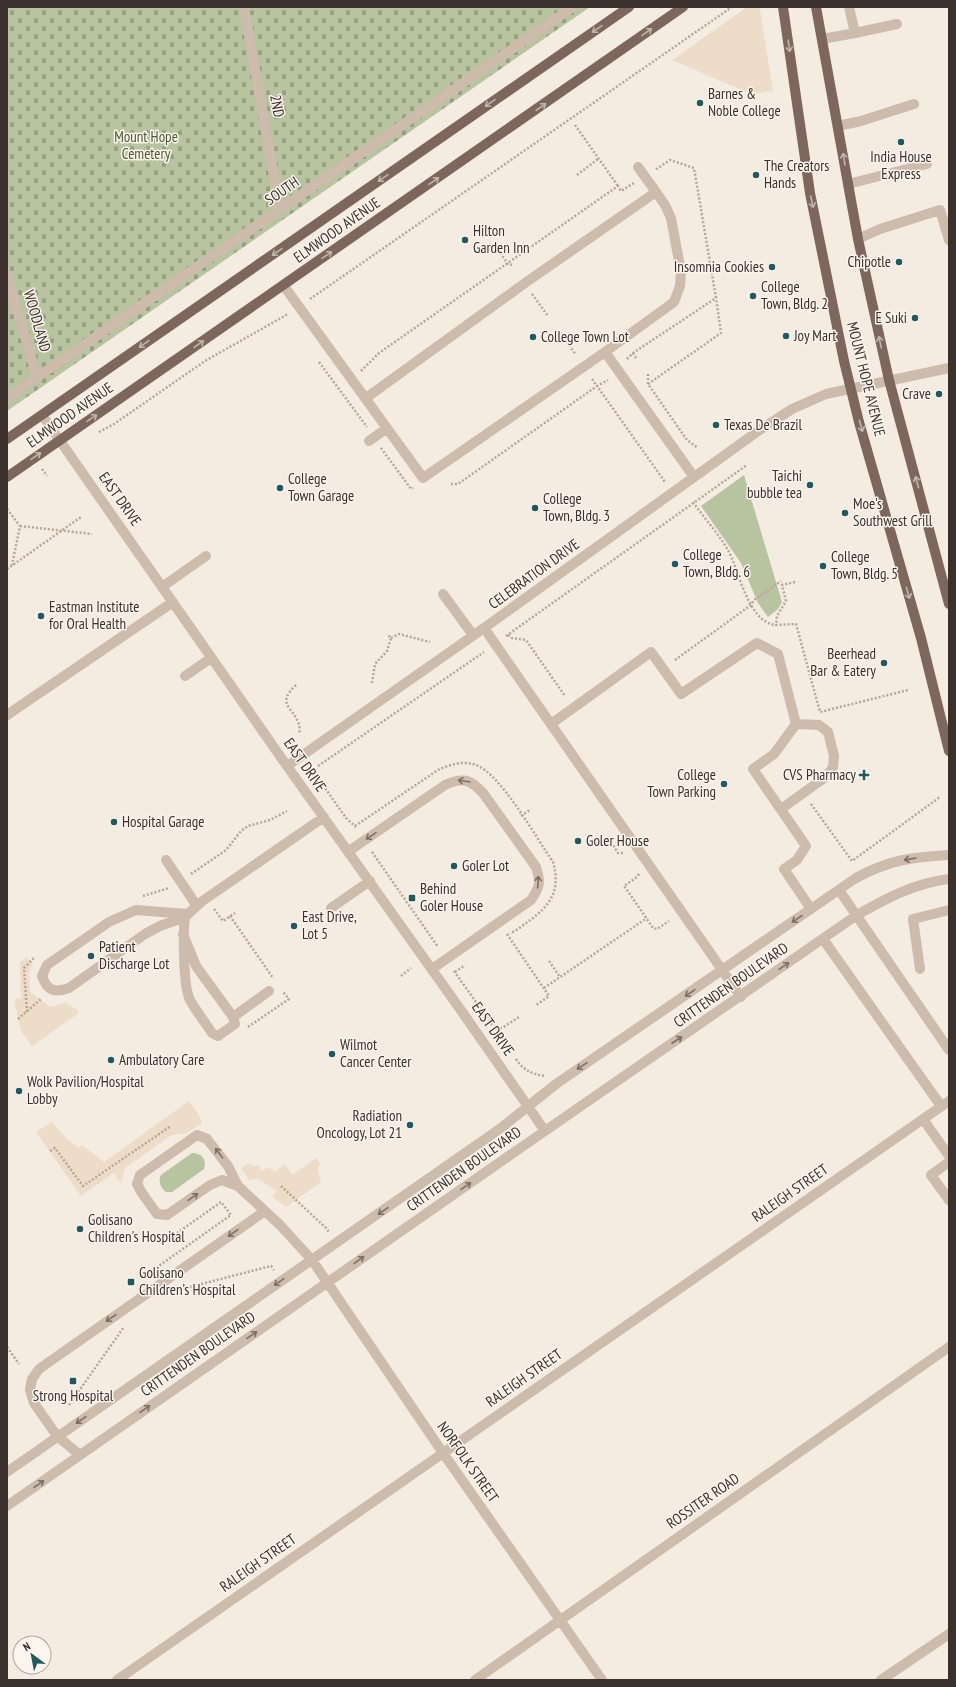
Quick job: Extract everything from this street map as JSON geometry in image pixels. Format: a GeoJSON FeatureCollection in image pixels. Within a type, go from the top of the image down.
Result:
{"type":"FeatureCollection","features":[{"type":"Feature","properties":{"kind":"main road","name":"ELMWOOD AVENUE"},"geometry":{"type":"LineString","coordinates":[[7,439],[629,7]]}},
{"type":"Feature","properties":{"kind":"main road","name":"ELMWOOD AVENUE"},"geometry":{"type":"LineString","coordinates":[[7,477],[284,286],[683,7]]}},
{"type":"Feature","properties":{"kind":"main road","name":"MOUNT HOPE AVENUE"},"geometry":{"type":"LineString","coordinates":[[783,7],[810,193],[851,388],[921,638],[949,751]]}},
{"type":"Feature","properties":{"kind":"main road","name":"MOUNT HOPE AVENUE"},"geometry":{"type":"LineString","coordinates":[[816,7],[858,239],[889,380],[949,604]]}},
{"type":"Feature","properties":{"kind":"street","name":"2ND"},"geometry":{"type":"LineString","coordinates":[[244,7],[280,210]]}},
{"type":"Feature","properties":{"kind":"street","name":"SOUTH"},"geometry":{"type":"LineString","coordinates":[[7,398],[573,7]]}},
{"type":"Feature","properties":{"kind":"street"},"geometry":{"type":"LineString","coordinates":[[849,7],[855,33]]}},
{"type":"Feature","properties":{"kind":"street"},"geometry":{"type":"LineString","coordinates":[[822,39],[897,24]]}},
{"type":"Feature","properties":{"kind":"street"},"geometry":{"type":"LineString","coordinates":[[838,126],[861,121],[914,104]]}},
{"type":"Feature","properties":{"kind":"street"},"geometry":{"type":"LineString","coordinates":[[848,184],[927,164]]}},
{"type":"Feature","properties":{"kind":"street"},"geometry":{"type":"LineString","coordinates":[[284,286],[423,478],[605,352],[674,302],[680,286],[681,272],[671,218],[665,205],[638,167]]}},
{"type":"Feature","properties":{"kind":"street"},"geometry":{"type":"LineString","coordinates":[[366,398],[525,283],[656,192]]}},
{"type":"Feature","properties":{"kind":"street"},"geometry":{"type":"LineString","coordinates":[[858,239],[880,228],[940,210],[949,240]]}},
{"type":"Feature","properties":{"kind":"street","name":"WOODLAND"},"geometry":{"type":"LineString","coordinates":[[7,274],[37,377]]}},
{"type":"Feature","properties":{"kind":"street"},"geometry":{"type":"LineString","coordinates":[[605,352],[694,477]]}},
{"type":"Feature","properties":{"kind":"street","name":"CELEBRATION DRIVE"},"geometry":{"type":"LineString","coordinates":[[287,766],[792,409],[826,394],[949,368]]}},
{"type":"Feature","properties":{"kind":"street","name":"EAST DRIVE"},"geometry":{"type":"LineString","coordinates":[[42,415],[211,658],[349,851],[545,1131]]}},
{"type":"Feature","properties":{"kind":"street"},"geometry":{"type":"LineString","coordinates":[[372,439],[387,428]]}},
{"type":"Feature","properties":{"kind":"street"},"geometry":{"type":"LineString","coordinates":[[162,587],[206,556]]}},
{"type":"Feature","properties":{"kind":"street"},"geometry":{"type":"LineString","coordinates":[[443,594],[473,635]]}},
{"type":"Feature","properties":{"kind":"street"},"geometry":{"type":"LineString","coordinates":[[7,715],[173,602]]}},
{"type":"Feature","properties":{"kind":"street"},"geometry":{"type":"LineString","coordinates":[[484,628],[741,997]]}},
{"type":"Feature","properties":{"kind":"street"},"geometry":{"type":"LineString","coordinates":[[551,724],[651,652],[682,694],[757,643],[778,654],[796,724]]}},
{"type":"Feature","properties":{"kind":"street"},"geometry":{"type":"LineString","coordinates":[[185,676],[211,658]]}},
{"type":"Feature","properties":{"kind":"street"},"geometry":{"type":"LineString","coordinates":[[796,724],[774,754],[753,769],[806,846],[797,860],[784,869],[812,909]]}},
{"type":"Feature","properties":{"kind":"street"},"geometry":{"type":"LineString","coordinates":[[781,809],[827,776],[833,767],[834,756],[828,732],[819,725],[796,724]]}},
{"type":"Feature","properties":{"kind":"street"},"geometry":{"type":"LineString","coordinates":[[349,851],[445,784],[456,780],[467,780],[476,785],[483,793],[536,867],[539,876],[539,888],[531,900],[432,969]]}},
{"type":"Feature","properties":{"kind":"street"},"geometry":{"type":"LineString","coordinates":[[186,915],[136,910],[110,922],[47,965],[42,976],[45,984],[52,990],[60,991],[69,988],[145,934],[186,915],[324,817]]}},
{"type":"Feature","properties":{"kind":"street","name":"CRITTENDEN BOULEVARD"},"geometry":{"type":"LineString","coordinates":[[7,1472],[501,1128],[556,1084],[856,878],[889,862],[949,855]]}},
{"type":"Feature","properties":{"kind":"street"},"geometry":{"type":"LineString","coordinates":[[166,860],[197,906]]}},
{"type":"Feature","properties":{"kind":"street","name":"CRITTENDEN BOULEVARD"},"geometry":{"type":"LineString","coordinates":[[7,1506],[327,1282],[741,997],[857,915],[892,895],[904,890],[925,883],[949,879]]}},
{"type":"Feature","properties":{"kind":"street"},"geometry":{"type":"LineString","coordinates":[[331,908],[370,881]]}},
{"type":"Feature","properties":{"kind":"street"},"geometry":{"type":"LineString","coordinates":[[839,890],[949,1050]]}},
{"type":"Feature","properties":{"kind":"street"},"geometry":{"type":"LineString","coordinates":[[920,969],[913,919],[949,910]]}},
{"type":"Feature","properties":{"kind":"street"},"geometry":{"type":"LineString","coordinates":[[183,934],[196,966],[233,1017],[235,1024],[218,1036],[212,1033],[189,999],[186,985],[183,934],[186,915]]}},
{"type":"Feature","properties":{"kind":"street"},"geometry":{"type":"LineString","coordinates":[[823,939],[945,1104]]}},
{"type":"Feature","properties":{"kind":"street"},"geometry":{"type":"LineString","coordinates":[[233,1017],[269,991]]}},
{"type":"Feature","properties":{"kind":"street","name":"RALEIGH STREET"},"geometry":{"type":"LineString","coordinates":[[117,1680],[945,1104]]}},
{"type":"Feature","properties":{"kind":"street"},"geometry":{"type":"LineString","coordinates":[[923,1119],[949,1156]]}},
{"type":"Feature","properties":{"kind":"street"},"geometry":{"type":"LineString","coordinates":[[198,1136],[207,1139],[215,1148],[228,1166],[238,1186],[222,1180],[210,1185],[167,1215],[157,1214],[137,1184],[140,1175],[198,1136]]}},
{"type":"Feature","properties":{"kind":"street"},"geometry":{"type":"LineString","coordinates":[[949,1162],[931,1175],[949,1200]]}},
{"type":"Feature","properties":{"kind":"street","name":"NORFOLK STREET"},"geometry":{"type":"LineString","coordinates":[[238,1186],[280,1225],[312,1260],[443,1453],[602,1680]]}},
{"type":"Feature","properties":{"kind":"street"},"geometry":{"type":"LineString","coordinates":[[80,1455],[58,1436],[34,1402],[30,1390],[32,1379],[39,1369],[265,1211]]}},
{"type":"Feature","properties":{"kind":"street","name":"ROSSITER ROAD"},"geometry":{"type":"LineString","coordinates":[[475,1680],[949,1347]]}},
{"type":"Feature","properties":{"kind":"street"},"geometry":{"type":"LineString","coordinates":[[881,1680],[949,1634]]}},
{"type":"Feature","properties":{"kind":"path"},"geometry":{"type":"LineString","coordinates":[[97,433],[114,424],[205,361],[299,307],[732,7]]}},
{"type":"Feature","properties":{"kind":"path"},"geometry":{"type":"LineString","coordinates":[[575,125],[621,191],[670,160],[694,168],[721,333],[648,384]]}},
{"type":"Feature","properties":{"kind":"path"},"geometry":{"type":"LineString","coordinates":[[577,175],[598,159]]}},
{"type":"Feature","properties":{"kind":"path"},"geometry":{"type":"LineString","coordinates":[[361,371],[379,353],[618,186]]}},
{"type":"Feature","properties":{"kind":"path"},"geometry":{"type":"LineString","coordinates":[[500,253],[508,264],[512,265]]}},
{"type":"Feature","properties":{"kind":"path"},"geometry":{"type":"LineString","coordinates":[[532,293],[548,316]]}},
{"type":"Feature","properties":{"kind":"path"},"geometry":{"type":"LineString","coordinates":[[626,359],[632,353],[716,298]]}},
{"type":"Feature","properties":{"kind":"path"},"geometry":{"type":"LineString","coordinates":[[560,332],[576,355]]}},
{"type":"Feature","properties":{"kind":"path"},"geometry":{"type":"LineString","coordinates":[[632,353],[636,358]]}},
{"type":"Feature","properties":{"kind":"path"},"geometry":{"type":"LineString","coordinates":[[318,360],[372,439],[411,489],[417,488]]}},
{"type":"Feature","properties":{"kind":"path"},"geometry":{"type":"LineString","coordinates":[[648,374],[648,384],[687,440],[698,448]]}},
{"type":"Feature","properties":{"kind":"path"},"geometry":{"type":"LineString","coordinates":[[592,379],[665,482]]}},
{"type":"Feature","properties":{"kind":"path"},"geometry":{"type":"LineString","coordinates":[[451,484],[458,484],[597,386],[608,380]]}},
{"type":"Feature","properties":{"kind":"path"},"geometry":{"type":"LineString","coordinates":[[747,465],[693,502],[728,550],[751,605],[760,618],[768,624],[796,624],[820,712],[908,690]]}},
{"type":"Feature","properties":{"kind":"path"},"geometry":{"type":"LineString","coordinates":[[42,468],[47,476]]}},
{"type":"Feature","properties":{"kind":"path"},"geometry":{"type":"LineString","coordinates":[[727,473],[729,477]]}},
{"type":"Feature","properties":{"kind":"path"},"geometry":{"type":"LineString","coordinates":[[7,509],[20,526],[92,534]]}},
{"type":"Feature","properties":{"kind":"path"},"geometry":{"type":"LineString","coordinates":[[7,569],[81,517]]}},
{"type":"Feature","properties":{"kind":"path"},"geometry":{"type":"LineString","coordinates":[[12,566],[20,526]]}},
{"type":"Feature","properties":{"kind":"path"},"geometry":{"type":"LineString","coordinates":[[674,660],[751,605],[754,600],[781,581]]}},
{"type":"Feature","properties":{"kind":"path"},"geometry":{"type":"LineString","coordinates":[[776,625],[777,616],[786,600],[782,585],[795,582]]}},
{"type":"Feature","properties":{"kind":"path"},"geometry":{"type":"LineString","coordinates":[[387,634],[391,638]]}},
{"type":"Feature","properties":{"kind":"path"},"geometry":{"type":"LineString","coordinates":[[372,683],[375,664],[387,651],[391,638],[399,634],[430,642]]}},
{"type":"Feature","properties":{"kind":"path"},"geometry":{"type":"LineString","coordinates":[[508,635],[512,638],[526,640],[565,696]]}},
{"type":"Feature","properties":{"kind":"path"},"geometry":{"type":"LineString","coordinates":[[296,685],[289,692],[286,701],[298,724],[300,734]]}},
{"type":"Feature","properties":{"kind":"path"},"geometry":{"type":"LineString","coordinates":[[323,785],[346,818],[356,827],[438,770],[451,764],[476,764],[489,772],[502,786],[553,862],[556,873],[554,894],[541,913],[502,938]]}},
{"type":"Feature","properties":{"kind":"path"},"geometry":{"type":"LineString","coordinates":[[808,799],[852,861],[940,797]]}},
{"type":"Feature","properties":{"kind":"path"},"geometry":{"type":"LineString","coordinates":[[522,816],[531,809]]}},
{"type":"Feature","properties":{"kind":"path"},"geometry":{"type":"LineString","coordinates":[[187,876],[226,850],[240,831],[248,826],[270,820],[287,811]]}},
{"type":"Feature","properties":{"kind":"path"},"geometry":{"type":"LineString","coordinates":[[611,842],[618,853],[623,852],[628,859]]}},
{"type":"Feature","properties":{"kind":"path"},"geometry":{"type":"LineString","coordinates":[[371,851],[438,947]]}},
{"type":"Feature","properties":{"kind":"path"},"geometry":{"type":"LineString","coordinates":[[635,869],[638,875],[624,886],[653,928],[657,929],[669,921]]}},
{"type":"Feature","properties":{"kind":"path"},"geometry":{"type":"LineString","coordinates":[[216,911],[223,921],[235,912]]}},
{"type":"Feature","properties":{"kind":"path"},"geometry":{"type":"LineString","coordinates":[[230,916],[275,980]]}},
{"type":"Feature","properties":{"kind":"path"},"geometry":{"type":"LineString","coordinates":[[544,988],[647,918]]}},
{"type":"Feature","properties":{"kind":"path"},"geometry":{"type":"LineString","coordinates":[[507,934],[549,996],[535,1006]]}},
{"type":"Feature","properties":{"kind":"path"},"geometry":{"type":"LineString","coordinates":[[549,961],[560,977]]}},
{"type":"Feature","properties":{"kind":"path"},"geometry":{"type":"LineString","coordinates":[[401,976],[411,968]]}},
{"type":"Feature","properties":{"kind":"path"},"geometry":{"type":"LineString","coordinates":[[454,970],[493,1026],[496,1028],[497,1032]]}},
{"type":"Feature","properties":{"kind":"path"},"geometry":{"type":"LineString","coordinates":[[246,1028],[289,999],[280,986]]}},
{"type":"Feature","properties":{"kind":"path"},"geometry":{"type":"LineString","coordinates":[[18,1018],[52,990]]}},
{"type":"Feature","properties":{"kind":"path"},"geometry":{"type":"LineString","coordinates":[[496,1028],[502,1028],[519,1017]]}},
{"type":"Feature","properties":{"kind":"path"},"geometry":{"type":"LineString","coordinates":[[516,1059],[521,1066],[531,1073],[546,1076]]}},
{"type":"Feature","properties":{"kind":"path"},"geometry":{"type":"LineString","coordinates":[[50,1151],[56,1148],[83,1186],[171,1126]]}},
{"type":"Feature","properties":{"kind":"path"},"geometry":{"type":"LineString","coordinates":[[281,1186],[329,1232]]}},
{"type":"Feature","properties":{"kind":"path"},"geometry":{"type":"LineString","coordinates":[[153,1270],[230,1215],[221,1202],[163,1243]]}},
{"type":"Feature","properties":{"kind":"path"},"geometry":{"type":"LineString","coordinates":[[176,1290],[271,1266],[275,1271]]}},
{"type":"Feature","properties":{"kind":"path"},"geometry":{"type":"LineString","coordinates":[[69,1405],[126,1324]]}},
{"type":"Feature","properties":{"kind":"path"},"geometry":{"type":"LineString","coordinates":[[7,1348],[19,1364]]}},
{"type":"Feature","properties":{"kind":"green space","name":"Mount Hope Cemetery"},"geometry":{"type":"Polygon","coordinates":[[[7,7],[590,7],[7,411],[7,7]]]}},
{"type":"Feature","properties":{"kind":"green space"},"geometry":{"type":"Polygon","coordinates":[[[744,475],[782,602],[778,609],[768,617],[758,603],[741,563],[701,506],[744,475]]]}},
{"type":"Feature","properties":{"kind":"green space"},"geometry":{"type":"Polygon","coordinates":[[[192,1153],[199,1154],[203,1158],[205,1163],[204,1169],[172,1192],[166,1192],[160,1184],[161,1175],[192,1153]]]}},
{"type":"Feature","properties":{"kind":"shaded area"},"geometry":{"type":"Polygon","coordinates":[[[747,7],[759,7],[760,10],[773,91],[751,94],[672,60],[747,7]]]}},
{"type":"Feature","properties":{"kind":"shaded area"},"geometry":{"type":"Polygon","coordinates":[[[26,957],[33,964],[29,971],[30,992],[50,1007],[65,1003],[76,1009],[79,1013],[32,1046],[21,1031],[15,1004],[15,999],[21,998],[20,962],[26,957]]]}},
{"type":"Feature","properties":{"kind":"shaded area"},"geometry":{"type":"Polygon","coordinates":[[[189,1101],[197,1112],[202,1123],[187,1133],[172,1135],[125,1168],[121,1183],[114,1173],[81,1196],[36,1132],[52,1122],[65,1137],[78,1148],[82,1145],[104,1162],[189,1101]]]}},
{"type":"Feature","properties":{"kind":"shaded area"},"geometry":{"type":"Polygon","coordinates":[[[316,1158],[320,1163],[318,1170],[321,1182],[286,1207],[272,1197],[277,1191],[258,1179],[253,1179],[250,1181],[241,1168],[248,1164],[254,1166],[259,1165],[261,1171],[270,1167],[274,1172],[285,1164],[292,1175],[316,1158]]]}},
{"type":"Feature","properties":{"kind":"place","name":"Barnes & Noble College"},"geometry":{"type":"Point","coordinates":[700,103]}},
{"type":"Feature","properties":{"kind":"place","name":"India House Express"},"geometry":{"type":"Point","coordinates":[901,142]}},
{"type":"Feature","properties":{"kind":"place","name":"The Creators Hands"},"geometry":{"type":"Point","coordinates":[756,175]}},
{"type":"Feature","properties":{"kind":"place","name":"Hilton Garden Inn"},"geometry":{"type":"Point","coordinates":[465,240]}},
{"type":"Feature","properties":{"kind":"place","name":"Chipotle"},"geometry":{"type":"Point","coordinates":[899,262]}},
{"type":"Feature","properties":{"kind":"place","name":"Insomnia Cookies"},"geometry":{"type":"Point","coordinates":[772,267]}},
{"type":"Feature","properties":{"kind":"place","name":"College Town, Bldg. 2"},"geometry":{"type":"Point","coordinates":[753,296]}},
{"type":"Feature","properties":{"kind":"place","name":"E Suki"},"geometry":{"type":"Point","coordinates":[915,318]}},
{"type":"Feature","properties":{"kind":"place","name":"Joy Mart"},"geometry":{"type":"Point","coordinates":[786,336]}},
{"type":"Feature","properties":{"kind":"place","name":"College Town Lot"},"geometry":{"type":"Point","coordinates":[533,337]}},
{"type":"Feature","properties":{"kind":"place","name":"Crave"},"geometry":{"type":"Point","coordinates":[939,394]}},
{"type":"Feature","properties":{"kind":"place","name":"Texas De Brazil"},"geometry":{"type":"Point","coordinates":[716,425]}},
{"type":"Feature","properties":{"kind":"place","name":"Taichi bubble tea"},"geometry":{"type":"Point","coordinates":[810,485]}},
{"type":"Feature","properties":{"kind":"place","name":"College Town Garage"},"geometry":{"type":"Point","coordinates":[280,488]}},
{"type":"Feature","properties":{"kind":"place","name":"College Town, Bldg. 3"},"geometry":{"type":"Point","coordinates":[535,508]}},
{"type":"Feature","properties":{"kind":"place","name":"Moe's Southwest Grill"},"geometry":{"type":"Point","coordinates":[845,513]}},
{"type":"Feature","properties":{"kind":"place","name":"College Town, Bldg. 6"},"geometry":{"type":"Point","coordinates":[675,564]}},
{"type":"Feature","properties":{"kind":"place","name":"College Town, Bldg. 5"},"geometry":{"type":"Point","coordinates":[823,566]}},
{"type":"Feature","properties":{"kind":"place","name":"Eastman Institute for Oral Health"},"geometry":{"type":"Point","coordinates":[41,616]}},
{"type":"Feature","properties":{"kind":"place","name":"Beerhead Bar & Eatery"},"geometry":{"type":"Point","coordinates":[884,663]}},
{"type":"Feature","properties":{"kind":"place","name":"CVS Pharmacy"},"geometry":{"type":"Point","coordinates":[864,775]}},
{"type":"Feature","properties":{"kind":"place","name":"College Town Parking"},"geometry":{"type":"Point","coordinates":[724,784]}},
{"type":"Feature","properties":{"kind":"place","name":"Hospital Garage"},"geometry":{"type":"Point","coordinates":[114,822]}},
{"type":"Feature","properties":{"kind":"place","name":"Goler House"},"geometry":{"type":"Point","coordinates":[578,841]}},
{"type":"Feature","properties":{"kind":"place","name":"Goler Lot"},"geometry":{"type":"Point","coordinates":[454,866]}},
{"type":"Feature","properties":{"kind":"place","name":"Behind Goler House"},"geometry":{"type":"Point","coordinates":[412,898]}},
{"type":"Feature","properties":{"kind":"place","name":"East Drive, Lot 5"},"geometry":{"type":"Point","coordinates":[294,926]}},
{"type":"Feature","properties":{"kind":"place","name":"Patient Discharge Lot"},"geometry":{"type":"Point","coordinates":[91,956]}},
{"type":"Feature","properties":{"kind":"place","name":"Wilmot Cancer Center"},"geometry":{"type":"Point","coordinates":[332,1054]}},
{"type":"Feature","properties":{"kind":"place","name":"Ambulatory Care"},"geometry":{"type":"Point","coordinates":[111,1060]}},
{"type":"Feature","properties":{"kind":"place","name":"Wolk Pavilion/Hospital Lobby"},"geometry":{"type":"Point","coordinates":[19,1091]}},
{"type":"Feature","properties":{"kind":"place","name":"Radiation Oncology, Lot 21"},"geometry":{"type":"Point","coordinates":[410,1125]}},
{"type":"Feature","properties":{"kind":"place","name":"Golisano Children's Hospital"},"geometry":{"type":"Point","coordinates":[80,1229]}},
{"type":"Feature","properties":{"kind":"place","name":"Golisano Children’s Hospital"},"geometry":{"type":"Point","coordinates":[131,1282]}},
{"type":"Feature","properties":{"kind":"place","name":"Strong Hospital"},"geometry":{"type":"Point","coordinates":[73,1381]}}]}
